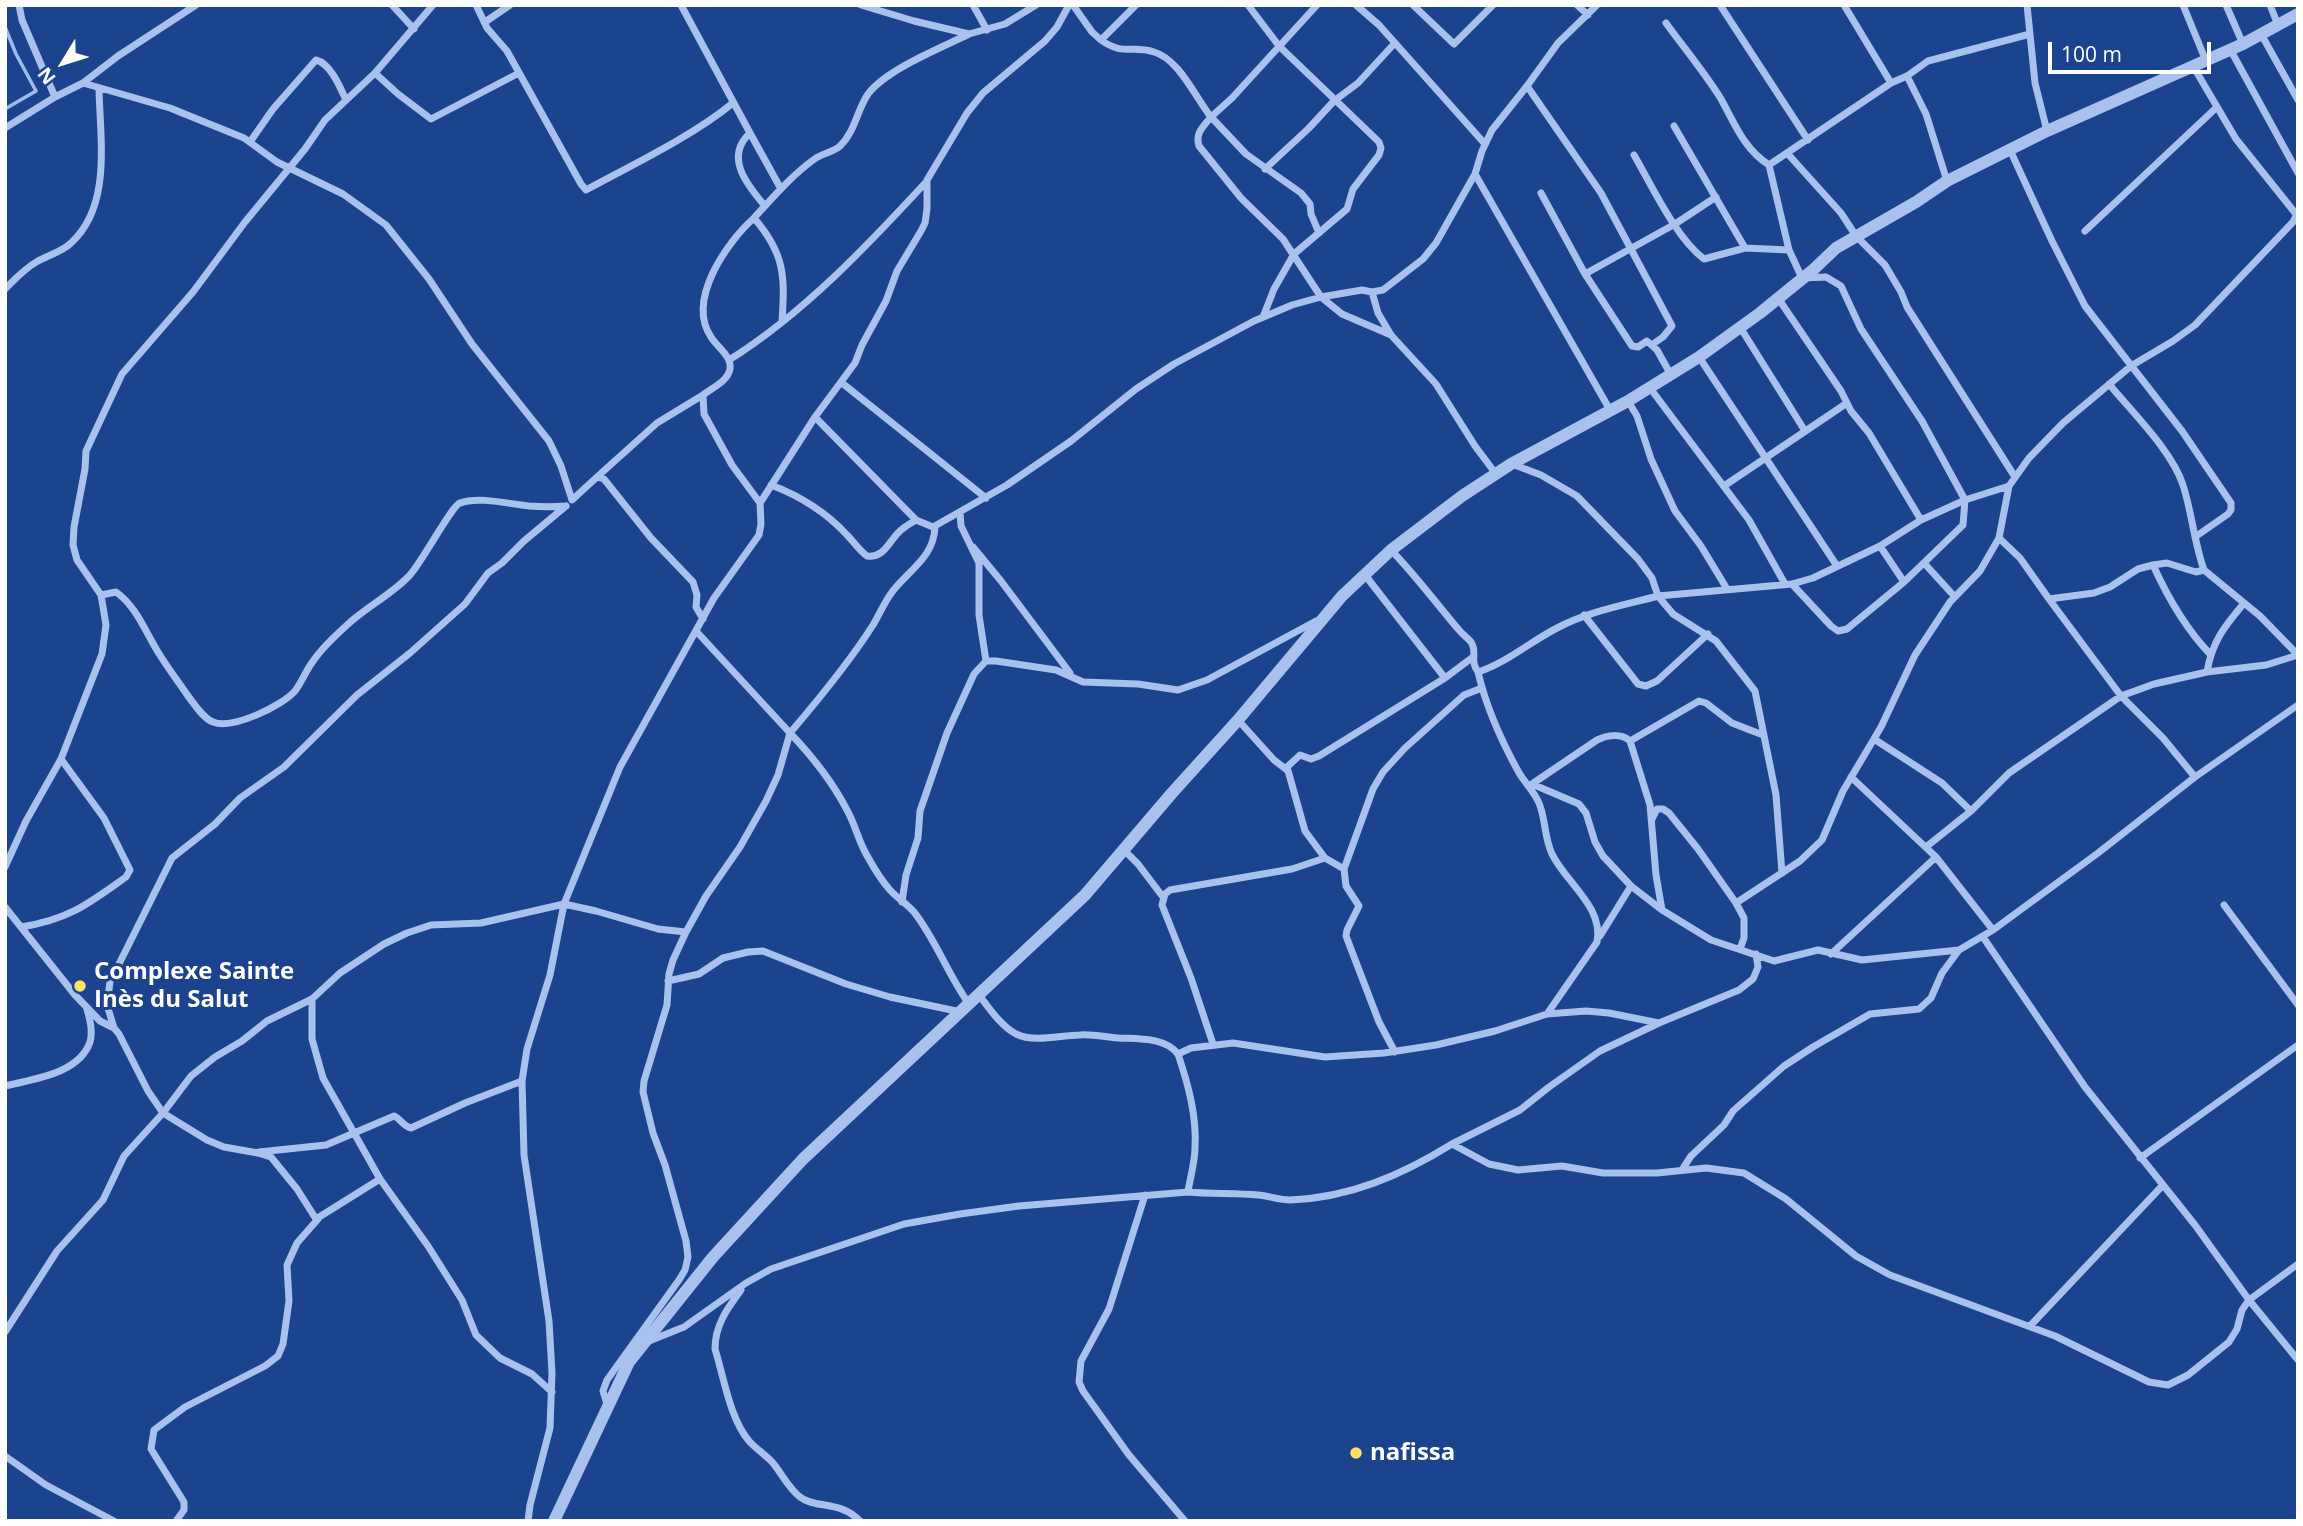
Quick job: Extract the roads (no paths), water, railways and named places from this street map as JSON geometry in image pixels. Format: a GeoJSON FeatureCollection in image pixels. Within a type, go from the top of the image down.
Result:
{"type":"FeatureCollection","features":[{"type":"Feature","properties":{"kind":"street"},"geometry":{"type":"LineString","coordinates":[[19,5],[22,20],[55,97]]}},
{"type":"Feature","properties":{"kind":"street"},"geometry":{"type":"LineString","coordinates":[[5,128],[83,83],[118,56],[195,5]]}},
{"type":"Feature","properties":{"kind":"street"},"geometry":{"type":"LineString","coordinates":[[392,5],[414,29]]}},
{"type":"Feature","properties":{"kind":"street"},"geometry":{"type":"LineString","coordinates":[[5,867],[26,821],[61,759],[102,654],[106,625],[101,595],[77,560],[73,545],[86,451],[122,374],[186,302],[325,120],[376,73],[433,5]]}},
{"type":"Feature","properties":{"kind":"street"},"geometry":{"type":"LineString","coordinates":[[476,5],[507,51],[586,190],[672,142],[733,103]]}},
{"type":"Feature","properties":{"kind":"street"},"geometry":{"type":"LineString","coordinates":[[485,22],[510,5]]}},
{"type":"Feature","properties":{"kind":"street"},"geometry":{"type":"LineString","coordinates":[[681,5],[781,189]]}},
{"type":"Feature","properties":{"kind":"street"},"geometry":{"type":"LineString","coordinates":[[861,5],[970,34]]}},
{"type":"Feature","properties":{"kind":"street"},"geometry":{"type":"LineString","coordinates":[[973,5],[987,30]]}},
{"type":"Feature","properties":{"kind":"street"},"geometry":{"type":"LineString","coordinates":[[318,1219],[313,1217],[297,1189],[271,1157],[224,1147],[207,1140],[163,1113],[114,1027],[107,1005],[110,982],[172,858],[215,824],[240,798],[284,767],[356,695],[410,653],[465,604],[488,573],[502,564],[524,541],[657,424],[704,395],[724,379],[730,371],[729,360],[706,329],[704,318],[708,282],[715,267],[744,226],[781,189],[816,158],[840,146],[851,131],[859,108],[872,89],[905,66],[970,34],[1005,24],[1036,5]]}},
{"type":"Feature","properties":{"kind":"street"},"geometry":{"type":"LineString","coordinates":[[729,360],[760,340],[782,321],[891,219],[927,180],[967,113],[983,93],[1045,41],[1071,5],[1092,32],[1111,48],[1156,52],[1175,65],[1198,101],[1246,155],[1307,200],[1319,233]]}},
{"type":"Feature","properties":{"kind":"street"},"geometry":{"type":"LineString","coordinates":[[1101,40],[1136,5]]}},
{"type":"Feature","properties":{"kind":"street"},"geometry":{"type":"LineString","coordinates":[[1248,5],[1279,46],[1379,142],[1381,148],[1379,155],[1353,189],[1347,209],[1294,254],[1273,289],[1264,317]]}},
{"type":"Feature","properties":{"kind":"street"},"geometry":{"type":"LineString","coordinates":[[1317,5],[1232,98],[1211,117],[1197,138],[1199,146],[1241,198],[1283,239],[1321,297],[1342,314],[1391,335]]}},
{"type":"Feature","properties":{"kind":"street"},"geometry":{"type":"LineString","coordinates":[[1356,5],[1379,25],[1485,144]]}},
{"type":"Feature","properties":{"kind":"street"},"geometry":{"type":"LineString","coordinates":[[1415,8],[1426,5]]}},
{"type":"Feature","properties":{"kind":"street"},"geometry":{"type":"LineString","coordinates":[[1415,8],[1454,44],[1493,5]]}},
{"type":"Feature","properties":{"kind":"street"},"geometry":{"type":"LineString","coordinates":[[1577,5],[1588,15]]}},
{"type":"Feature","properties":{"kind":"street"},"geometry":{"type":"LineString","coordinates":[[815,417],[916,520],[936,527],[986,498],[1071,441],[1136,389],[1174,364],[1292,305],[1362,290],[1383,290],[1423,259],[1436,243],[1475,174],[1492,130],[1558,43],[1597,5]]}},
{"type":"Feature","properties":{"kind":"street"},"geometry":{"type":"LineString","coordinates":[[1720,5],[1808,140]]}},
{"type":"Feature","properties":{"kind":"street"},"geometry":{"type":"LineString","coordinates":[[1844,5],[1891,83]]}},
{"type":"Feature","properties":{"kind":"street"},"geometry":{"type":"LineString","coordinates":[[2027,5],[2035,83],[2047,131]]}},
{"type":"Feature","properties":{"kind":"street"},"geometry":{"type":"LineString","coordinates":[[1736,903],[1800,861],[1822,840],[1851,777],[1899,692],[1915,655],[1955,597],[1980,571],[1999,538],[2009,486],[2029,458],[2063,423],[2131,366],[2195,325],[2296,218],[2236,139],[2217,107],[2200,64],[2183,5]]}},
{"type":"Feature","properties":{"kind":"street"},"geometry":{"type":"LineString","coordinates":[[2225,5],[2237,47],[2298,173]]}},
{"type":"Feature","properties":{"kind":"street"},"geometry":{"type":"LineString","coordinates":[[2270,5],[2278,24]]}},
{"type":"Feature","properties":{"kind":"street"},"geometry":{"type":"LineString","coordinates":[[554,1521],[629,1362],[713,1257],[793,1169],[1085,895],[1342,596],[1391,550],[1462,496],[1511,464],[1629,401],[1699,357],[1778,298],[1836,248],[1947,181],[2047,131],[2237,47],[2298,15]]}},
{"type":"Feature","properties":{"kind":"street"},"geometry":{"type":"LineString","coordinates":[[1666,23],[1720,99],[1736,131],[1756,156],[1769,164],[1789,250],[1802,278]]}},
{"type":"Feature","properties":{"kind":"street"},"geometry":{"type":"LineString","coordinates":[[1769,164],[1928,61],[2030,34]]}},
{"type":"Feature","properties":{"kind":"street"},"geometry":{"type":"LineString","coordinates":[[2261,34],[2298,100]]}},
{"type":"Feature","properties":{"kind":"street"},"geometry":{"type":"LineString","coordinates":[[1265,169],[1334,101],[1357,83],[1394,44]]}},
{"type":"Feature","properties":{"kind":"street"},"geometry":{"type":"LineString","coordinates":[[250,142],[272,109],[316,60],[323,62],[328,68],[346,100]]}},
{"type":"Feature","properties":{"kind":"street"},"geometry":{"type":"LineString","coordinates":[[376,73],[431,119],[519,74]]}},
{"type":"Feature","properties":{"kind":"street"},"geometry":{"type":"LineString","coordinates":[[1907,76],[1926,114],[1947,181]]}},
{"type":"Feature","properties":{"kind":"street"},"geometry":{"type":"LineString","coordinates":[[83,83],[170,108],[250,142],[277,162],[343,194],[375,215],[393,233],[429,279],[472,344],[549,441],[561,466],[569,503]]}},
{"type":"Feature","properties":{"kind":"street"},"geometry":{"type":"LineString","coordinates":[[1527,86],[1601,193],[1672,326],[1653,344]]}},
{"type":"Feature","properties":{"kind":"street"},"geometry":{"type":"LineString","coordinates":[[5,289],[20,273],[36,262],[69,246],[91,217],[100,177],[99,89]]}},
{"type":"Feature","properties":{"kind":"street"},"geometry":{"type":"LineString","coordinates":[[2085,231],[2217,107]]}},
{"type":"Feature","properties":{"kind":"street"},"geometry":{"type":"LineString","coordinates":[[1674,126],[1745,248]]}},
{"type":"Feature","properties":{"kind":"street"},"geometry":{"type":"LineString","coordinates":[[750,133],[740,144],[738,166],[765,206]]}},
{"type":"Feature","properties":{"kind":"street"},"geometry":{"type":"LineString","coordinates":[[2010,150],[2085,306],[2182,431],[2231,503],[2228,514],[2195,537]]}},
{"type":"Feature","properties":{"kind":"street"},"geometry":{"type":"LineString","coordinates":[[1787,153],[1841,213],[1856,236],[1885,265],[1901,292],[1906,307],[2015,477]]}},
{"type":"Feature","properties":{"kind":"street"},"geometry":{"type":"LineString","coordinates":[[1634,155],[1693,251],[1704,259],[1745,248],[1789,250]]}},
{"type":"Feature","properties":{"kind":"street"},"geometry":{"type":"LineString","coordinates":[[1475,174],[1610,410]]}},
{"type":"Feature","properties":{"kind":"street"},"geometry":{"type":"LineString","coordinates":[[528,1521],[550,1428],[552,1392],[549,1321],[524,1155],[522,1081],[527,1049],[550,975],[564,904],[620,767],[714,598],[759,535],[760,503],[815,417],[855,363],[886,301],[897,271],[925,223],[927,180]]}},
{"type":"Feature","properties":{"kind":"street"},"geometry":{"type":"LineString","coordinates":[[1541,193],[1585,274],[1632,346],[1639,347],[1647,341],[1653,344],[1671,375]]}},
{"type":"Feature","properties":{"kind":"street"},"geometry":{"type":"LineString","coordinates":[[1585,274],[1675,224],[1716,197]]}},
{"type":"Feature","properties":{"kind":"street"},"geometry":{"type":"LineString","coordinates":[[754,218],[771,242],[782,266],[782,321]]}},
{"type":"Feature","properties":{"kind":"street"},"geometry":{"type":"LineString","coordinates":[[1650,388],[1749,520],[1788,584],[1830,626],[1838,631],[1847,629],[1904,582],[1963,525],[1965,500],[1922,421],[1861,329],[1841,286],[1826,277],[1802,278]]}},
{"type":"Feature","properties":{"kind":"street"},"geometry":{"type":"LineString","coordinates":[[1372,292],[1378,313],[1391,335],[1436,384],[1496,474]]}},
{"type":"Feature","properties":{"kind":"street"},"geometry":{"type":"LineString","coordinates":[[1778,298],[1851,411],[1869,433],[1921,520]]}},
{"type":"Feature","properties":{"kind":"street"},"geometry":{"type":"LineString","coordinates":[[1740,327],[1805,431]]}},
{"type":"Feature","properties":{"kind":"street"},"geometry":{"type":"LineString","coordinates":[[1699,357],[1837,566]]}},
{"type":"Feature","properties":{"kind":"street"},"geometry":{"type":"LineString","coordinates":[[842,383],[986,498]]}},
{"type":"Feature","properties":{"kind":"street"},"geometry":{"type":"LineString","coordinates":[[1926,847],[1971,811],[2009,773],[2121,696],[2154,684],[2207,672],[2266,665],[2298,655],[2260,616],[2204,570],[2182,482],[2168,456],[2109,384]]}},
{"type":"Feature","properties":{"kind":"street"},"geometry":{"type":"LineString","coordinates":[[704,395],[704,414],[732,464],[760,503]]}},
{"type":"Feature","properties":{"kind":"street"},"geometry":{"type":"LineString","coordinates":[[1629,401],[1675,511],[1701,546],[1727,590]]}},
{"type":"Feature","properties":{"kind":"street"},"geometry":{"type":"LineString","coordinates":[[1724,486],[1847,402]]}},
{"type":"Feature","properties":{"kind":"street"},"geometry":{"type":"LineString","coordinates":[[1511,464],[1541,475],[1577,496],[1637,559],[1652,578],[1658,596],[1674,614],[1716,641],[1755,691],[1776,795],[1782,873]]}},
{"type":"Feature","properties":{"kind":"street"},"geometry":{"type":"LineString","coordinates":[[597,477],[610,485],[651,538],[694,582],[696,607],[703,619]]}},
{"type":"Feature","properties":{"kind":"street"},"geometry":{"type":"LineString","coordinates":[[771,485],[795,494],[813,506],[846,533],[867,556],[876,556],[882,552],[899,531],[916,520]]}},
{"type":"Feature","properties":{"kind":"street"},"geometry":{"type":"LineString","coordinates":[[1478,672],[1512,657],[1535,640],[1584,615],[1658,596],[1788,584],[1813,578],[1880,546],[1921,520],[1965,500],[2009,486]]}},
{"type":"Feature","properties":{"kind":"street"},"geometry":{"type":"LineString","coordinates":[[101,595],[116,592],[123,598],[137,615],[166,664],[208,719],[215,723],[235,723],[287,698],[328,642],[370,605],[409,576],[434,542],[455,506],[480,501],[542,507],[569,503]]}},
{"type":"Feature","properties":{"kind":"street"},"geometry":{"type":"LineString","coordinates":[[960,512],[961,526],[979,563],[979,615],[986,661]]}},
{"type":"Feature","properties":{"kind":"street"},"geometry":{"type":"LineString","coordinates":[[607,1404],[603,1391],[607,1380],[679,1280],[688,1257],[681,1221],[643,1092],[648,1065],[667,1006],[668,981],[673,960],[706,896],[740,848],[766,801],[778,775],[790,733],[818,701],[861,642],[892,592],[926,556],[933,544],[936,527]]}},
{"type":"Feature","properties":{"kind":"street"},"geometry":{"type":"LineString","coordinates":[[1999,538],[2020,558],[2121,696],[2164,738],[2195,777]]}},
{"type":"Feature","properties":{"kind":"street"},"geometry":{"type":"LineString","coordinates":[[1880,546],[1904,582]]}},
{"type":"Feature","properties":{"kind":"street"},"geometry":{"type":"LineString","coordinates":[[972,547],[1001,581],[1074,680]]}},
{"type":"Feature","properties":{"kind":"street"},"geometry":{"type":"LineString","coordinates":[[1391,550],[1472,644],[1474,667],[1499,734],[1540,806],[1545,839],[1554,858],[1584,898],[1597,921],[1597,942]]}},
{"type":"Feature","properties":{"kind":"street"},"geometry":{"type":"LineString","coordinates":[[1924,562],[1955,597]]}},
{"type":"Feature","properties":{"kind":"street"},"geometry":{"type":"LineString","coordinates":[[2049,599],[2094,593],[2110,587],[2138,569],[2153,565],[2167,563],[2196,572],[2204,570]]}},
{"type":"Feature","properties":{"kind":"street"},"geometry":{"type":"LineString","coordinates":[[2153,565],[2169,601],[2197,641],[2210,654]]}},
{"type":"Feature","properties":{"kind":"street"},"geometry":{"type":"LineString","coordinates":[[1365,575],[1446,678]]}},
{"type":"Feature","properties":{"kind":"street"},"geometry":{"type":"LineString","coordinates":[[2207,672],[2210,654],[2220,632],[2244,603]]}},
{"type":"Feature","properties":{"kind":"street"},"geometry":{"type":"LineString","coordinates":[[902,902],[906,875],[915,853],[920,811],[928,785],[966,689],[980,665],[986,661],[1056,670],[1083,682],[1138,684],[1178,690],[1190,687],[1264,651],[1326,615]]}},
{"type":"Feature","properties":{"kind":"street"},"geometry":{"type":"LineString","coordinates":[[1584,615],[1638,684],[1646,685],[1657,681],[1708,634]]}},
{"type":"Feature","properties":{"kind":"street"},"geometry":{"type":"LineString","coordinates":[[696,631],[790,733],[841,800],[849,812],[862,849],[889,890],[912,910],[930,935],[957,988],[970,1004],[998,1018],[1018,1035],[1031,1037],[1083,1034],[1148,1039],[1174,1050],[1188,1084],[1195,1130],[1195,1150],[1188,1192]]}},
{"type":"Feature","properties":{"kind":"street"},"geometry":{"type":"LineString","coordinates":[[1287,770],[1290,763],[1300,755],[1311,759],[1319,756],[1446,678],[1473,657]]}},
{"type":"Feature","properties":{"kind":"street"},"geometry":{"type":"LineString","coordinates":[[1395,1052],[1346,936],[1359,906],[1346,886],[1344,869],[1373,789],[1383,772],[1405,748],[1464,695],[1482,688]]}},
{"type":"Feature","properties":{"kind":"street"},"geometry":{"type":"LineString","coordinates":[[1630,741],[1699,701],[1706,703],[1732,723],[1763,735]]}},
{"type":"Feature","properties":{"kind":"street"},"geometry":{"type":"LineString","coordinates":[[1530,785],[1549,790],[1583,809],[1603,856],[1631,886],[1662,910],[1711,940],[1774,961],[1818,950],[1862,960],[1959,950],[1993,930],[2195,777],[2298,705]]}},
{"type":"Feature","properties":{"kind":"street"},"geometry":{"type":"LineString","coordinates":[[1238,720],[1287,770],[1306,831],[1325,858],[1344,869]]}},
{"type":"Feature","properties":{"kind":"street"},"geometry":{"type":"LineString","coordinates":[[1530,785],[1603,737],[1623,736],[1630,741],[1650,806],[1662,910]]}},
{"type":"Feature","properties":{"kind":"street"},"geometry":{"type":"LineString","coordinates":[[1874,739],[1942,783],[1971,811]]}},
{"type":"Feature","properties":{"kind":"street"},"geometry":{"type":"LineString","coordinates":[[22,927],[48,923],[66,916],[126,877],[130,870],[104,818],[61,759]]}},
{"type":"Feature","properties":{"kind":"street"},"geometry":{"type":"LineString","coordinates":[[1851,777],[1936,857],[1993,930]]}},
{"type":"Feature","properties":{"kind":"street"},"geometry":{"type":"LineString","coordinates":[[1651,820],[1657,809],[1669,813],[1736,903],[1744,918],[1744,938],[1740,949]]}},
{"type":"Feature","properties":{"kind":"street"},"geometry":{"type":"LineString","coordinates":[[1124,850],[1163,897]]}},
{"type":"Feature","properties":{"kind":"street"},"geometry":{"type":"LineString","coordinates":[[1831,954],[1936,857]]}},
{"type":"Feature","properties":{"kind":"street"},"geometry":{"type":"LineString","coordinates":[[1213,1044],[1162,905],[1163,897],[1170,890],[1292,869],[1325,858]]}},
{"type":"Feature","properties":{"kind":"street"},"geometry":{"type":"LineString","coordinates":[[1547,1014],[1597,942],[1631,886]]}},
{"type":"Feature","properties":{"kind":"street"},"geometry":{"type":"LineString","coordinates":[[5,1332],[57,1251],[103,1200],[124,1156],[163,1113],[191,1076],[267,1021],[312,999],[340,973],[384,944],[431,925],[481,923],[564,904],[658,929],[686,932]]}},
{"type":"Feature","properties":{"kind":"street"},"geometry":{"type":"LineString","coordinates":[[2224,905],[2298,1005]]}},
{"type":"Feature","properties":{"kind":"street"},"geometry":{"type":"LineString","coordinates":[[5,907],[87,1008],[100,1021],[114,1027]]}},
{"type":"Feature","properties":{"kind":"street"},"geometry":{"type":"LineString","coordinates":[[1983,937],[2085,1087],[2298,1360]]}},
{"type":"Feature","properties":{"kind":"street"},"geometry":{"type":"LineString","coordinates":[[1682,1170],[1691,1156],[1724,1125],[1733,1111],[1790,1062],[1870,1014],[1919,1009],[1931,998],[1942,973],[1959,950]]}},
{"type":"Feature","properties":{"kind":"street"},"geometry":{"type":"LineString","coordinates":[[668,981],[699,974],[723,958],[748,951],[763,951],[846,984],[939,1009],[970,1004]]}},
{"type":"Feature","properties":{"kind":"street"},"geometry":{"type":"LineString","coordinates":[[646,1343],[684,1327],[746,1283],[771,1269],[904,1224],[1007,1208],[1145,1195],[1188,1192],[1258,1195],[1288,1200],[1363,1188],[1419,1165],[1451,1144],[1520,1110],[1600,1051],[1738,990],[1753,979],[1758,967],[1756,954]]}},
{"type":"Feature","properties":{"kind":"street"},"geometry":{"type":"LineString","coordinates":[[312,999],[312,1039],[323,1078],[380,1179],[428,1246],[462,1300],[476,1335],[500,1358],[532,1374],[552,1392]]}},
{"type":"Feature","properties":{"kind":"street"},"geometry":{"type":"LineString","coordinates":[[5,1086],[54,1073],[71,1065],[84,1053],[90,1041],[91,1028],[87,1008]]}},
{"type":"Feature","properties":{"kind":"street"},"geometry":{"type":"LineString","coordinates":[[1178,1055],[1191,1048],[1233,1043],[1325,1057],[1395,1052],[1471,1037],[1547,1014],[1586,1011],[1660,1023]]}},
{"type":"Feature","properties":{"kind":"street"},"geometry":{"type":"LineString","coordinates":[[2140,1158],[2298,1045]]}},
{"type":"Feature","properties":{"kind":"street"},"geometry":{"type":"LineString","coordinates":[[258,1153],[272,1149],[326,1144],[394,1116],[411,1128],[522,1081]]}},
{"type":"Feature","properties":{"kind":"street"},"geometry":{"type":"LineString","coordinates":[[1451,1144],[1489,1164],[1518,1170],[1562,1166],[1604,1173],[1706,1168],[1744,1172],[1786,1199],[1856,1256],[1890,1275],[2029,1326],[2150,1382],[2168,1385],[2188,1375],[2229,1342],[2249,1300],[2298,1265]]}},
{"type":"Feature","properties":{"kind":"street"},"geometry":{"type":"LineString","coordinates":[[176,1521],[184,1510],[184,1502],[151,1449],[154,1430],[185,1407],[265,1366],[278,1356],[283,1344],[289,1300],[287,1265],[297,1243],[318,1219],[380,1179]]}},
{"type":"Feature","properties":{"kind":"street"},"geometry":{"type":"LineString","coordinates":[[2029,1326],[2163,1185]]}},
{"type":"Feature","properties":{"kind":"street"},"geometry":{"type":"LineString","coordinates":[[1145,1195],[1109,1309],[1081,1362],[1079,1382],[1129,1455],[1185,1521]]}},
{"type":"Feature","properties":{"kind":"street"},"geometry":{"type":"LineString","coordinates":[[746,1283],[726,1310],[715,1338],[715,1349],[736,1421],[749,1441],[773,1463],[800,1498],[832,1505],[853,1514],[860,1521]]}},
{"type":"Feature","properties":{"kind":"street"},"geometry":{"type":"LineString","coordinates":[[5,1456],[46,1485],[114,1521]]}},
{"type":"Feature","properties":{"kind":"waterway"},"geometry":{"type":"LineString","coordinates":[[5,27],[36,91],[5,109]]}},
{"type":"Feature","properties":{"kind":"place","name":"Complexe Sainte Inès du Salut"},"geometry":{"type":"Point","coordinates":[80,986]}},
{"type":"Feature","properties":{"kind":"place","name":"nafissa"},"geometry":{"type":"Point","coordinates":[1356,1453]}}]}
